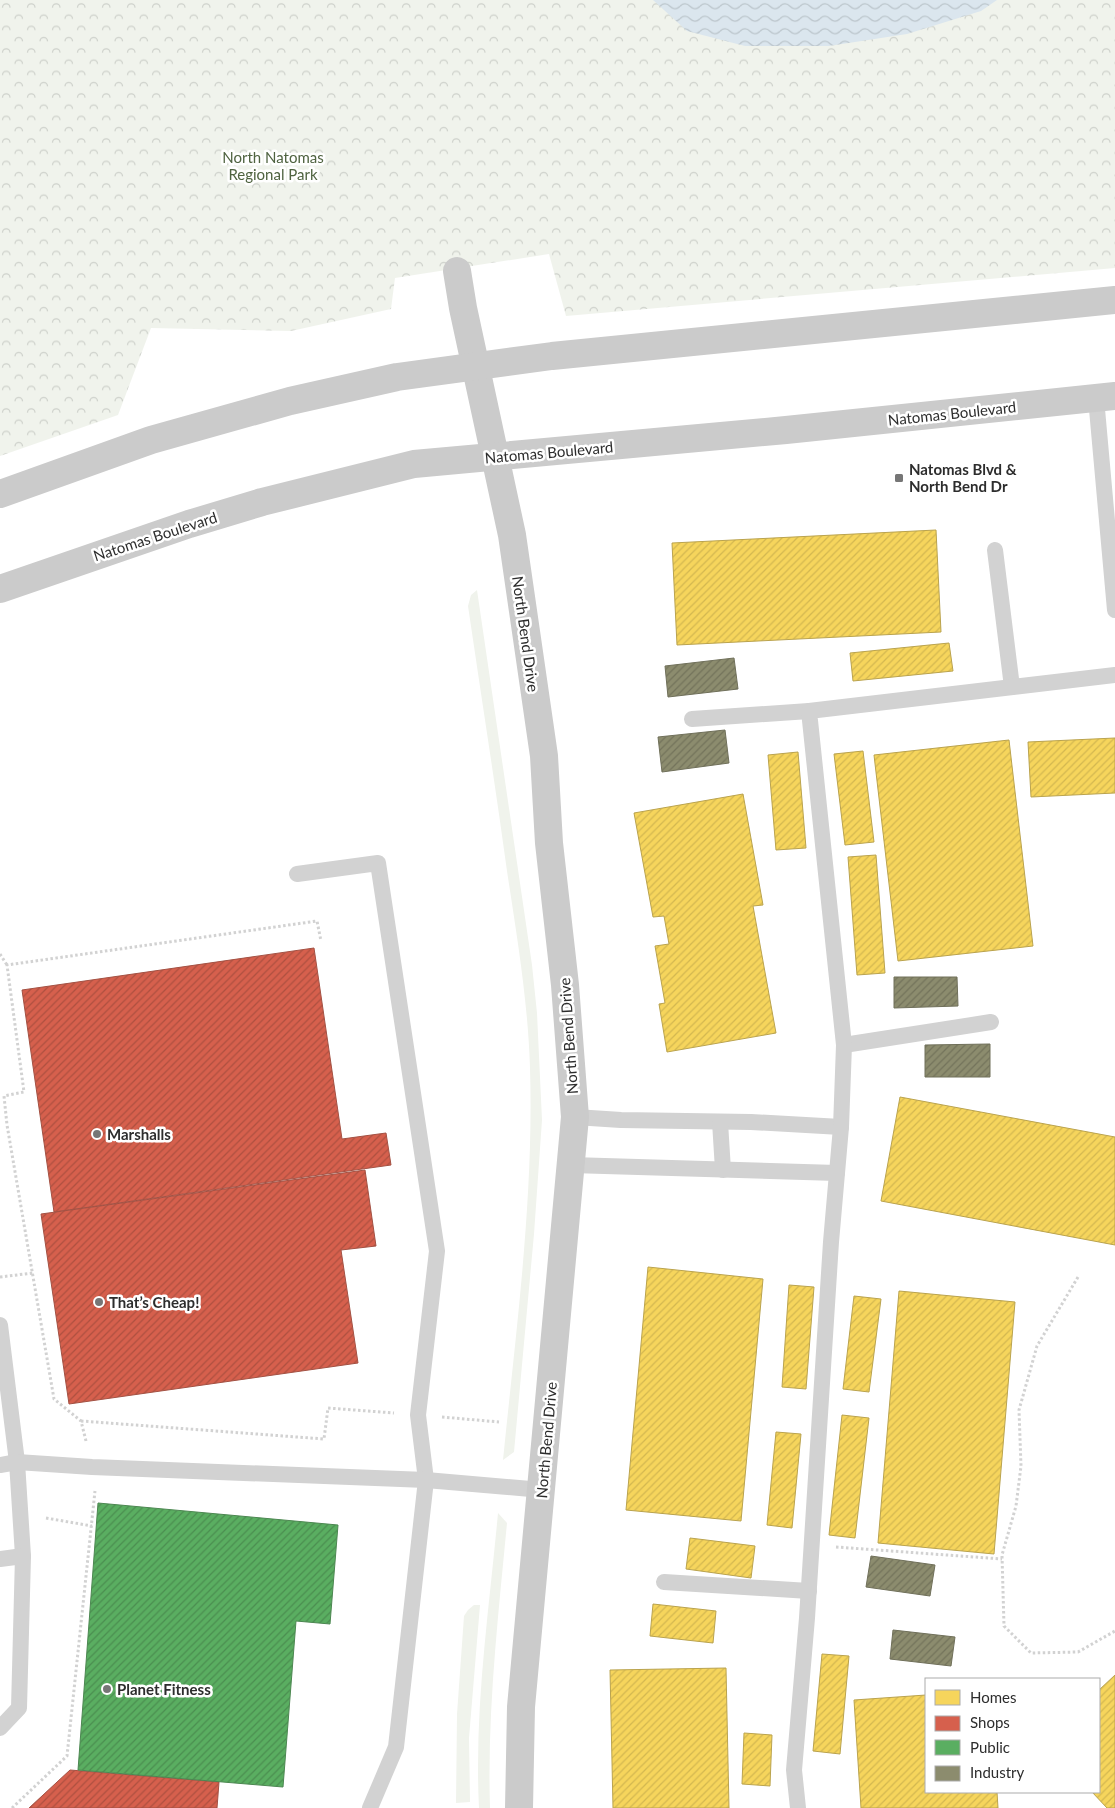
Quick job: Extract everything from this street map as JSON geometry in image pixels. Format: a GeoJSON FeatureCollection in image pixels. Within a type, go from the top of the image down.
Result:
{"type":"FeatureCollection","features":[{"type":"Feature","properties":{"kind":"main road","name":"North Bend Drive"},"geometry":{"type":"LineString","coordinates":[[457,270],[463,308],[512,536],[544,756],[549,842],[566,985],[575,1117],[521,1707],[519,1808]]}},
{"type":"Feature","properties":{"kind":"main road"},"geometry":{"type":"LineString","coordinates":[[0,494],[151,440],[290,402],[397,377],[552,356],[1115,300]]}},
{"type":"Feature","properties":{"kind":"main road","name":"Natomas Boulevard"},"geometry":{"type":"LineString","coordinates":[[0,589],[189,524],[262,502],[414,464],[786,430],[1106,397]]}},
{"type":"Feature","properties":{"kind":"lane"},"geometry":{"type":"LineString","coordinates":[[1106,397],[1115,610]]}},
{"type":"Feature","properties":{"kind":"lane"},"geometry":{"type":"LineString","coordinates":[[995,550],[1012,686]]}},
{"type":"Feature","properties":{"kind":"lane"},"geometry":{"type":"LineString","coordinates":[[692,719],[809,712],[1115,675]]}},
{"type":"Feature","properties":{"kind":"lane"},"geometry":{"type":"LineString","coordinates":[[798,1808],[794,1770],[809,1591],[841,1127],[844,1045],[809,712]]}},
{"type":"Feature","properties":{"kind":"lane"},"geometry":{"type":"LineString","coordinates":[[298,874],[378,863],[438,1251],[418,1415],[426,1480],[396,1747],[370,1808]]}},
{"type":"Feature","properties":{"kind":"lane"},"geometry":{"type":"LineString","coordinates":[[844,1045],[991,1022]]}},
{"type":"Feature","properties":{"kind":"lane"},"geometry":{"type":"LineString","coordinates":[[575,1117],[841,1127]]}},
{"type":"Feature","properties":{"kind":"lane"},"geometry":{"type":"LineString","coordinates":[[720,1122],[723,1170]]}},
{"type":"Feature","properties":{"kind":"lane"},"geometry":{"type":"LineString","coordinates":[[571,1165],[837,1173]]}},
{"type":"Feature","properties":{"kind":"lane"},"geometry":{"type":"LineString","coordinates":[[0,1325],[17,1462],[23,1556],[19,1708],[0,1728]]}},
{"type":"Feature","properties":{"kind":"lane"},"geometry":{"type":"LineString","coordinates":[[0,1465],[17,1462],[92,1467],[426,1480],[542,1490]]}},
{"type":"Feature","properties":{"kind":"lane"},"geometry":{"type":"LineString","coordinates":[[0,1559],[23,1556]]}},
{"type":"Feature","properties":{"kind":"lane"},"geometry":{"type":"LineString","coordinates":[[664,1582],[809,1591]]}},
{"type":"Feature","properties":{"kind":"path"},"geometry":{"type":"LineString","coordinates":[[7,965],[317,921],[321,941]]}},
{"type":"Feature","properties":{"kind":"path"},"geometry":{"type":"LineString","coordinates":[[0,954],[7,965],[24,1092],[4,1096],[7,1125],[54,1399],[81,1421],[324,1439],[328,1408],[499,1422]]}},
{"type":"Feature","properties":{"kind":"path"},"geometry":{"type":"LineString","coordinates":[[0,1277],[32,1273]]}},
{"type":"Feature","properties":{"kind":"path"},"geometry":{"type":"LineString","coordinates":[[1078,1277],[1037,1346],[1019,1410],[1021,1466],[1016,1506],[1002,1555],[1004,1626],[1031,1653],[1078,1652],[1115,1631]]}},
{"type":"Feature","properties":{"kind":"path"},"geometry":{"type":"LineString","coordinates":[[12,1808],[67,1756],[96,1486],[81,1421]]}},
{"type":"Feature","properties":{"kind":"path"},"geometry":{"type":"LineString","coordinates":[[812,1545],[1002,1559]]}},
{"type":"Feature","properties":{"kind":"green space","name":"North Natomas Regional Park"},"geometry":{"type":"Polygon","coordinates":[[[0,0],[1115,0],[1115,268],[566,316],[549,254],[395,278],[391,309],[291,331],[151,328],[118,415],[0,456],[0,0]]]}},
{"type":"Feature","properties":{"kind":"green space"},"geometry":{"type":"Polygon","coordinates":[[[477,590],[532,965],[537,1013],[542,1120],[534,1234],[514,1452],[503,1460],[527,1215],[531,1117],[530,1068],[522,970],[468,606],[471,595],[477,590]]]}},
{"type":"Feature","properties":{"kind":"green space"},"geometry":{"type":"Polygon","coordinates":[[[498,1513],[507,1523],[492,1701],[490,1808],[479,1808],[480,1697],[498,1513]]]}},
{"type":"Feature","properties":{"kind":"green space"},"geometry":{"type":"Polygon","coordinates":[[[474,1605],[480,1605],[469,1738],[470,1802],[456,1803],[457,1714],[464,1616],[474,1605]]]}},
{"type":"Feature","properties":{"kind":"water"},"geometry":{"type":"Polygon","coordinates":[[[653,0],[997,0],[981,11],[907,34],[829,46],[745,46],[687,31],[653,0]]]}},
{"type":"Feature","properties":{"kind":"building: Homes"},"geometry":{"type":"Polygon","coordinates":[[[936,530],[941,632],[677,645],[672,543],[936,530]]]}},
{"type":"Feature","properties":{"kind":"building: Homes"},"geometry":{"type":"Polygon","coordinates":[[[949,643],[953,671],[853,681],[850,653],[949,643]]]}},
{"type":"Feature","properties":{"kind":"building: Homes"},"geometry":{"type":"Polygon","coordinates":[[[1115,738],[1115,793],[1031,797],[1028,742],[1115,738]]]}},
{"type":"Feature","properties":{"kind":"building: Homes"},"geometry":{"type":"Polygon","coordinates":[[[1009,740],[1033,946],[898,961],[874,755],[1009,740]]]}},
{"type":"Feature","properties":{"kind":"building: Homes"},"geometry":{"type":"Polygon","coordinates":[[[863,751],[874,842],[845,845],[834,754],[863,751]]]}},
{"type":"Feature","properties":{"kind":"building: Homes"},"geometry":{"type":"Polygon","coordinates":[[[798,752],[806,848],[776,850],[768,755],[798,752]]]}},
{"type":"Feature","properties":{"kind":"building: Homes"},"geometry":{"type":"Polygon","coordinates":[[[743,794],[763,905],[753,906],[776,1033],[667,1052],[659,1004],[665,1003],[655,946],[669,944],[664,916],[653,917],[634,813],[743,794]]]}},
{"type":"Feature","properties":{"kind":"building: Homes"},"geometry":{"type":"Polygon","coordinates":[[[876,855],[885,973],[857,975],[848,857],[876,855]]]}},
{"type":"Feature","properties":{"kind":"building: Homes"},"geometry":{"type":"Polygon","coordinates":[[[900,1097],[1115,1137],[1115,1245],[881,1201],[900,1097]]]}},
{"type":"Feature","properties":{"kind":"building: Homes"},"geometry":{"type":"Polygon","coordinates":[[[648,1267],[763,1279],[741,1521],[626,1510],[648,1267]]]}},
{"type":"Feature","properties":{"kind":"building: Homes"},"geometry":{"type":"Polygon","coordinates":[[[789,1285],[814,1287],[806,1389],[782,1387],[789,1285]]]}},
{"type":"Feature","properties":{"kind":"building: Homes"},"geometry":{"type":"Polygon","coordinates":[[[899,1291],[1015,1302],[994,1554],[878,1543],[899,1291]]]}},
{"type":"Feature","properties":{"kind":"building: Homes"},"geometry":{"type":"Polygon","coordinates":[[[854,1296],[881,1299],[869,1392],[843,1389],[854,1296]]]}},
{"type":"Feature","properties":{"kind":"building: Homes"},"geometry":{"type":"Polygon","coordinates":[[[842,1415],[869,1418],[855,1538],[829,1535],[842,1415]]]}},
{"type":"Feature","properties":{"kind":"building: Homes"},"geometry":{"type":"Polygon","coordinates":[[[776,1432],[801,1434],[792,1528],[767,1525],[776,1432]]]}},
{"type":"Feature","properties":{"kind":"building: Homes"},"geometry":{"type":"Polygon","coordinates":[[[690,1538],[755,1546],[751,1578],[686,1569],[690,1538]]]}},
{"type":"Feature","properties":{"kind":"building: Homes"},"geometry":{"type":"Polygon","coordinates":[[[653,1604],[716,1611],[713,1643],[650,1636],[653,1604]]]}},
{"type":"Feature","properties":{"kind":"building: Homes"},"geometry":{"type":"Polygon","coordinates":[[[822,1654],[849,1656],[840,1754],[813,1751],[822,1654]]]}},
{"type":"Feature","properties":{"kind":"building: Homes"},"geometry":{"type":"Polygon","coordinates":[[[726,1668],[729,1808],[613,1808],[610,1670],[726,1668]]]}},
{"type":"Feature","properties":{"kind":"building: Homes"},"geometry":{"type":"Polygon","coordinates":[[[1115,1675],[1115,1808],[1107,1808],[1093,1793],[1100,1793],[1100,1689],[1115,1675]]]}},
{"type":"Feature","properties":{"kind":"building: Homes"},"geometry":{"type":"Polygon","coordinates":[[[925,1695],[925,1793],[997,1793],[998,1808],[861,1808],[854,1700],[925,1695]]]}},
{"type":"Feature","properties":{"kind":"building: Homes"},"geometry":{"type":"Polygon","coordinates":[[[744,1733],[772,1735],[770,1786],[742,1784],[744,1733]]]}},
{"type":"Feature","properties":{"kind":"building: Shops"},"geometry":{"type":"Polygon","coordinates":[[[314,948],[342,1139],[386,1133],[391,1165],[54,1212],[22,990],[314,948]]]}},
{"type":"Feature","properties":{"kind":"building: Shops"},"geometry":{"type":"Polygon","coordinates":[[[365,1170],[376,1246],[341,1250],[358,1363],[69,1404],[41,1214],[365,1170]]]}},
{"type":"Feature","properties":{"kind":"building: Shops"},"geometry":{"type":"Polygon","coordinates":[[[70,1770],[219,1782],[217,1808],[29,1808],[70,1770]]]}},
{"type":"Feature","properties":{"kind":"building: Public"},"geometry":{"type":"Polygon","coordinates":[[[98,1503],[338,1525],[330,1624],[296,1621],[283,1787],[78,1770],[98,1503]]]}},
{"type":"Feature","properties":{"kind":"building: Industry"},"geometry":{"type":"Polygon","coordinates":[[[734,658],[738,689],[668,697],[665,666],[734,658]]]}},
{"type":"Feature","properties":{"kind":"building: Industry"},"geometry":{"type":"Polygon","coordinates":[[[725,730],[729,763],[662,772],[658,737],[725,730]]]}},
{"type":"Feature","properties":{"kind":"building: Industry"},"geometry":{"type":"Polygon","coordinates":[[[894,977],[957,977],[958,1006],[894,1008],[894,977]]]}},
{"type":"Feature","properties":{"kind":"building: Industry"},"geometry":{"type":"Polygon","coordinates":[[[990,1044],[990,1077],[925,1077],[925,1045],[990,1044]]]}},
{"type":"Feature","properties":{"kind":"building: Industry"},"geometry":{"type":"Polygon","coordinates":[[[871,1556],[935,1565],[930,1596],[866,1587],[871,1556]]]}},
{"type":"Feature","properties":{"kind":"building: Industry"},"geometry":{"type":"Polygon","coordinates":[[[893,1630],[955,1637],[951,1666],[890,1659],[893,1630]]]}},
{"type":"Feature","properties":{"kind":"place","name":"Natomas Blvd & North Bend Dr"},"geometry":{"type":"Point","coordinates":[899,478]}},
{"type":"Feature","properties":{"kind":"place","name":"Marshalls"},"geometry":{"type":"Point","coordinates":[97,1134]}},
{"type":"Feature","properties":{"kind":"place","name":"That’s Cheap!"},"geometry":{"type":"Point","coordinates":[99,1302]}},
{"type":"Feature","properties":{"kind":"place","name":"Planet Fitness"},"geometry":{"type":"Point","coordinates":[107,1689]}}]}
